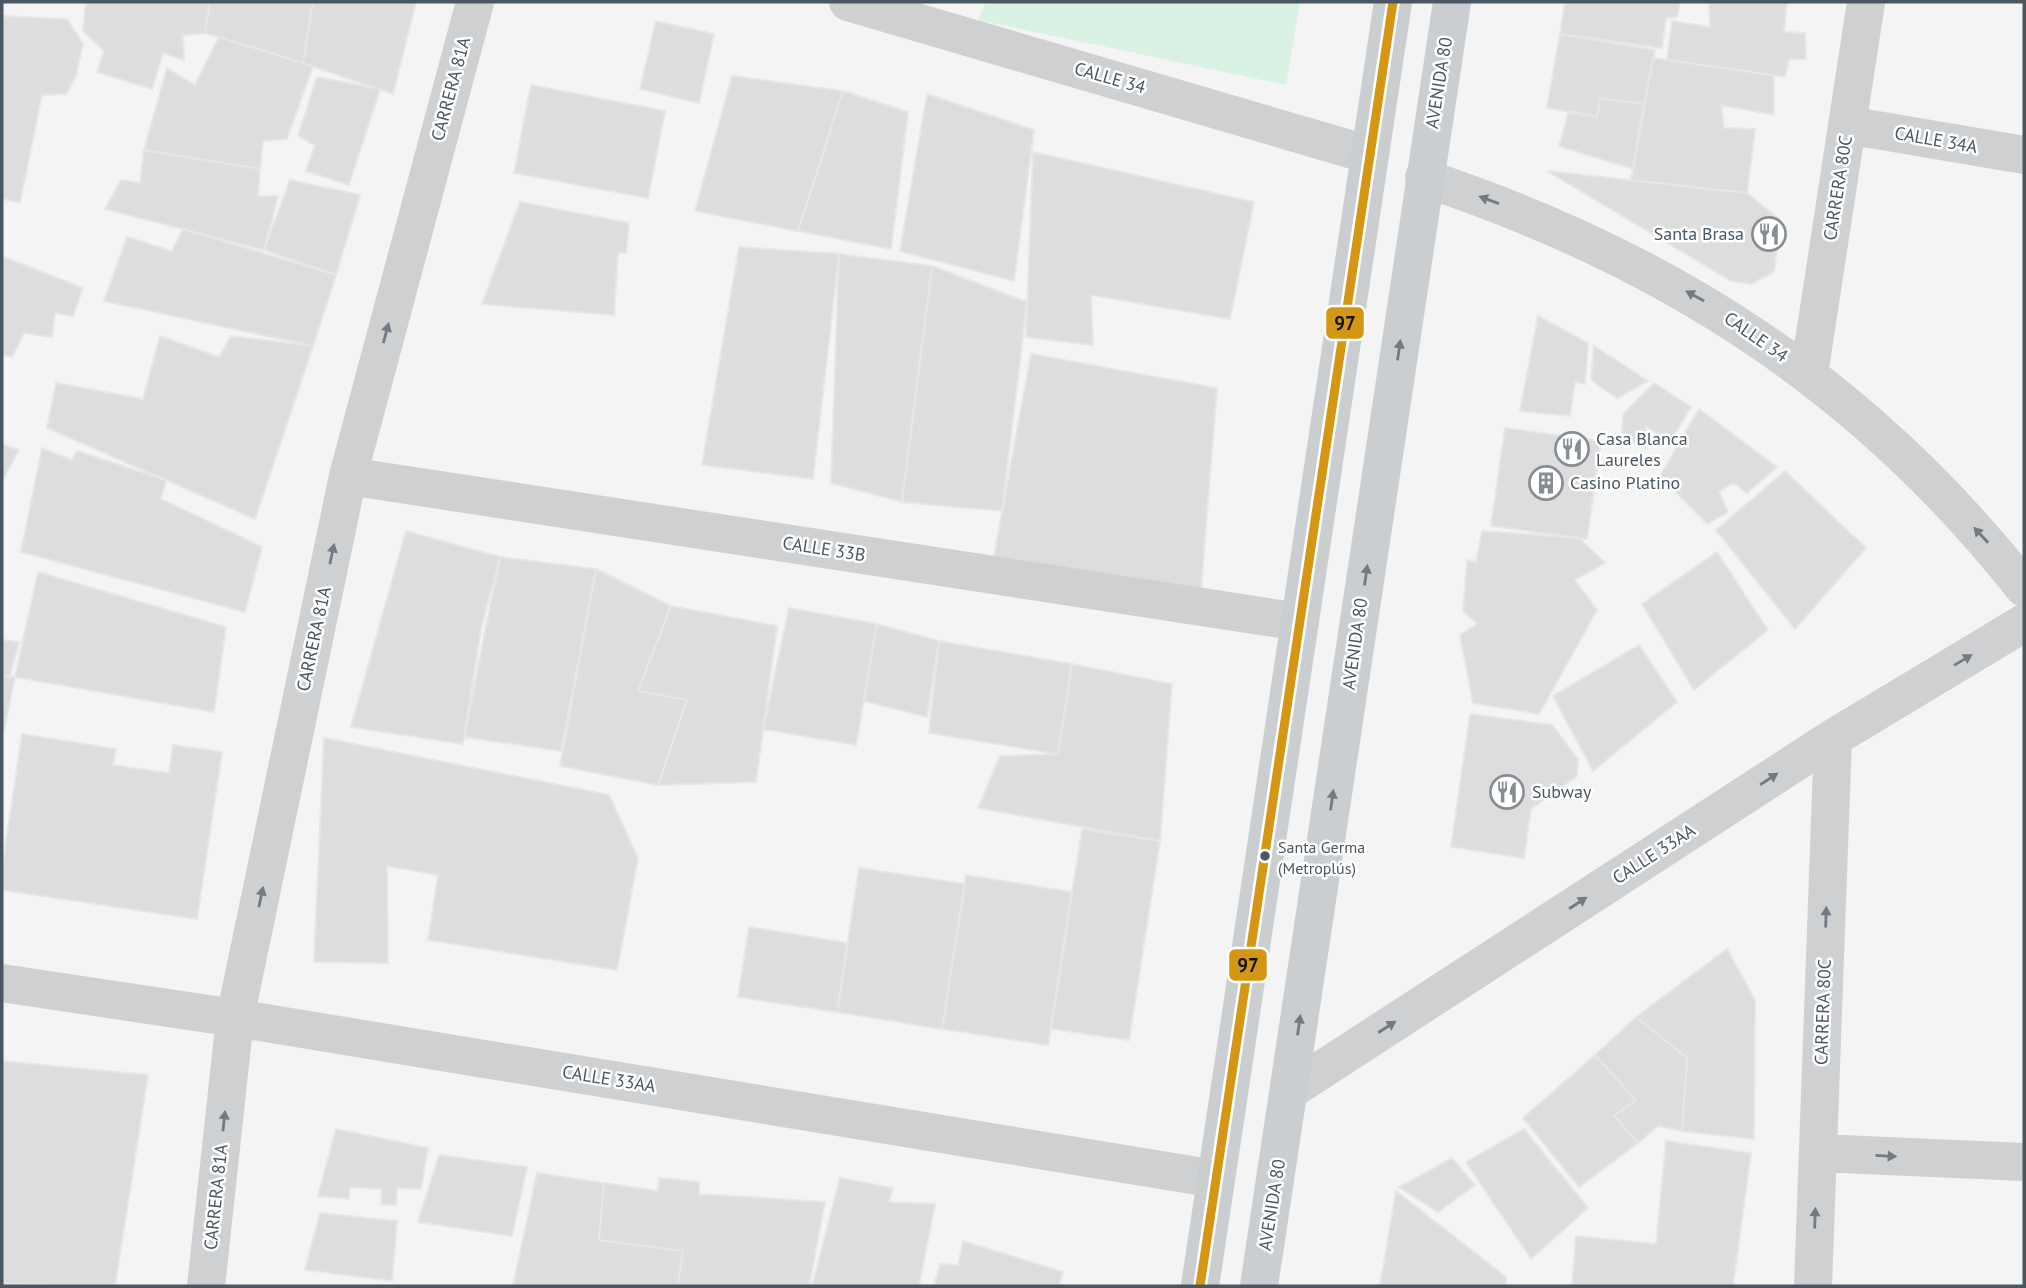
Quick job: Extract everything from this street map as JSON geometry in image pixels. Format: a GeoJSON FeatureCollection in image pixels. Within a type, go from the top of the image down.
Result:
{"type":"FeatureCollection","features":[{"type":"Feature","properties":{"kind":"main road"},"geometry":{"type":"LineString","coordinates":[[1200,1286],[1393,2]]}},
{"type":"Feature","properties":{"kind":"main road","name":"AVENIDA 80"},"geometry":{"type":"LineString","coordinates":[[1259,1286],[1452,2]]}},
{"type":"Feature","properties":{"kind":"street","name":"CARRERA 81A"},"geometry":{"type":"LineString","coordinates":[[206,1286],[235,1018],[348,476],[475,2]]}},
{"type":"Feature","properties":{"kind":"street","name":"CALLE 34"},"geometry":{"type":"LineString","coordinates":[[849,2],[929,13],[1370,155]]}},
{"type":"Feature","properties":{"kind":"street","name":"CARRERA 80C"},"geometry":{"type":"LineString","coordinates":[[1810,374],[1866,2]]}},
{"type":"Feature","properties":{"kind":"street","name":"CALLE 34A"},"geometry":{"type":"LineString","coordinates":[[1847,125],[2024,155]]}},
{"type":"Feature","properties":{"kind":"street","name":"CALLE 34"},"geometry":{"type":"LineString","coordinates":[[1424,178],[1506,206],[1598,245],[1707,304],[1810,374],[1874,427],[1935,485],[1992,547],[2024,588]]}},
{"type":"Feature","properties":{"kind":"street","name":"CALLE 33B"},"geometry":{"type":"LineString","coordinates":[[348,476],[1300,622]]}},
{"type":"Feature","properties":{"kind":"street","name":"CALLE 33AA"},"geometry":{"type":"LineString","coordinates":[[1289,1091],[1833,738],[2024,623]]}},
{"type":"Feature","properties":{"kind":"street","name":"CARRERA 80C"},"geometry":{"type":"LineString","coordinates":[[1813,1286],[1833,738]]}},
{"type":"Feature","properties":{"kind":"street","name":"CALLE 33AA"},"geometry":{"type":"LineString","coordinates":[[2,984],[235,1018],[1216,1179]]}},
{"type":"Feature","properties":{"kind":"street"},"geometry":{"type":"LineString","coordinates":[[1818,1153],[2024,1162]]}},
{"type":"Feature","properties":{"kind":"green space"},"geometry":{"type":"Polygon","coordinates":[[[986,2],[1300,2],[1286,85],[978,20],[986,2]]]}},
{"type":"Feature","properties":{"kind":"building"},"geometry":{"type":"Polygon","coordinates":[[[86,2],[210,2],[205,33],[183,35],[184,60],[163,53],[152,89],[97,72],[104,51],[83,31],[86,2]]]}},
{"type":"Feature","properties":{"kind":"building"},"geometry":{"type":"Polygon","coordinates":[[[210,2],[313,2],[303,63],[205,33],[210,2]]]}},
{"type":"Feature","properties":{"kind":"building"},"geometry":{"type":"Polygon","coordinates":[[[313,2],[416,2],[393,94],[303,63],[313,2]]]}},
{"type":"Feature","properties":{"kind":"building"},"geometry":{"type":"Polygon","coordinates":[[[1565,2],[1680,2],[1677,17],[1666,18],[1662,48],[1560,34],[1565,2]]]}},
{"type":"Feature","properties":{"kind":"building"},"geometry":{"type":"Polygon","coordinates":[[[1709,2],[1787,2],[1784,32],[1805,33],[1806,59],[1789,59],[1785,77],[1667,60],[1672,21],[1710,27],[1709,2]]]}},
{"type":"Feature","properties":{"kind":"building"},"geometry":{"type":"Polygon","coordinates":[[[2,16],[67,19],[83,44],[76,76],[66,94],[42,95],[20,202],[2,199],[2,16]]]}},
{"type":"Feature","properties":{"kind":"building"},"geometry":{"type":"Polygon","coordinates":[[[656,21],[714,34],[699,103],[640,89],[656,21]]]}},
{"type":"Feature","properties":{"kind":"building"},"geometry":{"type":"Polygon","coordinates":[[[1560,34],[1655,50],[1644,104],[1600,98],[1597,117],[1547,108],[1560,34]]]}},
{"type":"Feature","properties":{"kind":"building"},"geometry":{"type":"Polygon","coordinates":[[[219,37],[313,66],[287,139],[263,141],[260,169],[144,150],[167,68],[195,85],[219,37]]]}},
{"type":"Feature","properties":{"kind":"building"},"geometry":{"type":"Polygon","coordinates":[[[1653,58],[1774,75],[1774,115],[1721,105],[1724,128],[1755,129],[1747,193],[1631,180],[1653,58]]]}},
{"type":"Feature","properties":{"kind":"building"},"geometry":{"type":"Polygon","coordinates":[[[732,76],[843,91],[798,231],[695,211],[732,76]]]}},
{"type":"Feature","properties":{"kind":"building"},"geometry":{"type":"Polygon","coordinates":[[[317,77],[380,89],[349,185],[306,171],[315,145],[298,136],[317,77]]]}},
{"type":"Feature","properties":{"kind":"building"},"geometry":{"type":"Polygon","coordinates":[[[531,85],[665,111],[648,198],[514,173],[531,85]]]}},
{"type":"Feature","properties":{"kind":"building"},"geometry":{"type":"Polygon","coordinates":[[[843,91],[908,112],[891,249],[798,231],[843,91]]]}},
{"type":"Feature","properties":{"kind":"building"},"geometry":{"type":"Polygon","coordinates":[[[927,94],[1034,130],[1014,281],[900,251],[927,94]]]}},
{"type":"Feature","properties":{"kind":"building"},"geometry":{"type":"Polygon","coordinates":[[[1600,98],[1644,104],[1633,169],[1559,146],[1569,111],[1597,117],[1600,98]]]}},
{"type":"Feature","properties":{"kind":"building"},"geometry":{"type":"Polygon","coordinates":[[[144,150],[260,169],[258,196],[278,196],[264,250],[105,209],[121,180],[140,183],[144,150]]]}},
{"type":"Feature","properties":{"kind":"building"},"geometry":{"type":"Polygon","coordinates":[[[1033,152],[1254,202],[1230,319],[1091,295],[1093,345],[1026,337],[1033,152]]]}},
{"type":"Feature","properties":{"kind":"building"},"geometry":{"type":"Polygon","coordinates":[[[1547,171],[1747,193],[1780,220],[1774,272],[1751,284],[1731,281],[1547,171]]]}},
{"type":"Feature","properties":{"kind":"building"},"geometry":{"type":"Polygon","coordinates":[[[290,180],[360,195],[336,275],[264,250],[290,180]]]}},
{"type":"Feature","properties":{"kind":"building"},"geometry":{"type":"Polygon","coordinates":[[[520,202],[629,223],[626,253],[618,253],[614,315],[482,304],[520,202]]]}},
{"type":"Feature","properties":{"kind":"building"},"geometry":{"type":"Polygon","coordinates":[[[183,229],[336,275],[313,346],[104,301],[127,237],[172,251],[183,229]]]}},
{"type":"Feature","properties":{"kind":"building"},"geometry":{"type":"Polygon","coordinates":[[[739,247],[839,254],[813,479],[702,465],[739,247]]]}},
{"type":"Feature","properties":{"kind":"building"},"geometry":{"type":"Polygon","coordinates":[[[839,254],[932,266],[902,502],[831,483],[839,254]]]}},
{"type":"Feature","properties":{"kind":"building"},"geometry":{"type":"Polygon","coordinates":[[[2,256],[83,288],[73,316],[55,313],[52,337],[24,333],[12,357],[2,355],[2,256]]]}},
{"type":"Feature","properties":{"kind":"building"},"geometry":{"type":"Polygon","coordinates":[[[932,266],[1027,302],[1002,511],[902,502],[932,266]]]}},
{"type":"Feature","properties":{"kind":"building"},"geometry":{"type":"Polygon","coordinates":[[[1538,316],[1588,343],[1585,384],[1575,382],[1570,416],[1520,411],[1538,316]]]}},
{"type":"Feature","properties":{"kind":"building"},"geometry":{"type":"Polygon","coordinates":[[[160,336],[219,357],[231,336],[313,346],[255,519],[47,428],[56,383],[143,399],[160,336]]]}},
{"type":"Feature","properties":{"kind":"building"},"geometry":{"type":"Polygon","coordinates":[[[1594,346],[1648,381],[1617,398],[1591,380],[1594,346]]]}},
{"type":"Feature","properties":{"kind":"building"},"geometry":{"type":"Polygon","coordinates":[[[1031,354],[1217,388],[1201,589],[993,562],[1031,354]]]}},
{"type":"Feature","properties":{"kind":"building"},"geometry":{"type":"Polygon","coordinates":[[[1654,383],[1691,407],[1670,442],[1646,426],[1645,448],[1622,437],[1623,414],[1654,383]]]}},
{"type":"Feature","properties":{"kind":"building"},"geometry":{"type":"Polygon","coordinates":[[[1699,409],[1777,467],[1747,493],[1733,483],[1719,492],[1728,512],[1707,524],[1660,476],[1699,409]]]}},
{"type":"Feature","properties":{"kind":"building","name":"Casino Platino"},"geometry":{"type":"Polygon","coordinates":[[[1505,428],[1601,441],[1587,539],[1491,526],[1505,428]]]}},
{"type":"Feature","properties":{"kind":"building"},"geometry":{"type":"Polygon","coordinates":[[[2,444],[19,450],[2,481],[2,444]]]}},
{"type":"Feature","properties":{"kind":"building"},"geometry":{"type":"Polygon","coordinates":[[[42,448],[72,460],[77,451],[166,480],[161,499],[262,547],[245,612],[21,552],[42,448]]]}},
{"type":"Feature","properties":{"kind":"building"},"geometry":{"type":"Polygon","coordinates":[[[1785,471],[1866,548],[1795,629],[1716,530],[1785,471]]]}},
{"type":"Feature","properties":{"kind":"building"},"geometry":{"type":"Polygon","coordinates":[[[406,531],[500,557],[481,629],[463,744],[351,727],[406,531]]]}},
{"type":"Feature","properties":{"kind":"building"},"geometry":{"type":"Polygon","coordinates":[[[1482,531],[1579,538],[1605,563],[1575,580],[1597,610],[1539,714],[1473,703],[1460,635],[1477,624],[1463,611],[1467,560],[1476,562],[1482,531]]]}},
{"type":"Feature","properties":{"kind":"building"},"geometry":{"type":"Polygon","coordinates":[[[1717,552],[1768,630],[1694,690],[1642,604],[1717,552]]]}},
{"type":"Feature","properties":{"kind":"building"},"geometry":{"type":"Polygon","coordinates":[[[500,557],[596,569],[561,751],[464,737],[500,557]]]}},
{"type":"Feature","properties":{"kind":"building"},"geometry":{"type":"Polygon","coordinates":[[[596,569],[671,606],[638,691],[687,700],[658,785],[560,766],[596,569]]]}},
{"type":"Feature","properties":{"kind":"building"},"geometry":{"type":"Polygon","coordinates":[[[38,572],[226,627],[214,712],[15,677],[38,572]]]}},
{"type":"Feature","properties":{"kind":"building"},"geometry":{"type":"Polygon","coordinates":[[[671,606],[777,626],[756,782],[658,785],[687,700],[638,691],[671,606]]]}},
{"type":"Feature","properties":{"kind":"building"},"geometry":{"type":"Polygon","coordinates":[[[789,608],[877,624],[856,745],[763,729],[789,608]]]}},
{"type":"Feature","properties":{"kind":"building"},"geometry":{"type":"Polygon","coordinates":[[[877,624],[939,641],[927,717],[864,701],[877,624]]]}},
{"type":"Feature","properties":{"kind":"building"},"geometry":{"type":"Polygon","coordinates":[[[2,640],[19,642],[10,676],[2,675],[2,640]]]}},
{"type":"Feature","properties":{"kind":"building"},"geometry":{"type":"Polygon","coordinates":[[[939,641],[1072,664],[1058,754],[929,733],[939,641]]]}},
{"type":"Feature","properties":{"kind":"building"},"geometry":{"type":"Polygon","coordinates":[[[1639,645],[1677,702],[1593,771],[1553,696],[1639,645]]]}},
{"type":"Feature","properties":{"kind":"building"},"geometry":{"type":"Polygon","coordinates":[[[1072,664],[1172,684],[1160,841],[978,808],[1000,756],[1058,754],[1072,664]]]}},
{"type":"Feature","properties":{"kind":"building"},"geometry":{"type":"Polygon","coordinates":[[[2,676],[15,677],[2,739],[2,676]]]}},
{"type":"Feature","properties":{"kind":"building","name":"Subway"},"geometry":{"type":"Polygon","coordinates":[[[1470,714],[1552,725],[1578,759],[1577,776],[1531,809],[1524,858],[1451,847],[1470,714]]]}},
{"type":"Feature","properties":{"kind":"building"},"geometry":{"type":"Polygon","coordinates":[[[22,734],[116,749],[113,765],[169,773],[173,745],[222,752],[197,919],[2,890],[2,870],[22,734]]]}},
{"type":"Feature","properties":{"kind":"building"},"geometry":{"type":"Polygon","coordinates":[[[324,738],[609,795],[638,858],[617,970],[428,940],[438,875],[387,866],[388,963],[314,962],[324,738]]]}},
{"type":"Feature","properties":{"kind":"building"},"geometry":{"type":"Polygon","coordinates":[[[1082,829],[1160,841],[1129,1040],[1051,1029],[1082,829]]]}},
{"type":"Feature","properties":{"kind":"building"},"geometry":{"type":"Polygon","coordinates":[[[859,868],[965,884],[942,1029],[837,1012],[859,868]]]}},
{"type":"Feature","properties":{"kind":"building"},"geometry":{"type":"Polygon","coordinates":[[[966,875],[1072,892],[1048,1045],[942,1029],[966,875]]]}},
{"type":"Feature","properties":{"kind":"building"},"geometry":{"type":"Polygon","coordinates":[[[749,927],[848,943],[837,1012],[738,997],[749,927]]]}},
{"type":"Feature","properties":{"kind":"building"},"geometry":{"type":"Polygon","coordinates":[[[1727,949],[1755,1000],[1754,1139],[1682,1131],[1687,1058],[1636,1017],[1727,949]]]}},
{"type":"Feature","properties":{"kind":"building"},"geometry":{"type":"Polygon","coordinates":[[[1636,1017],[1687,1058],[1682,1131],[1658,1126],[1638,1143],[1614,1116],[1636,1100],[1595,1055],[1636,1017]]]}},
{"type":"Feature","properties":{"kind":"building"},"geometry":{"type":"Polygon","coordinates":[[[1595,1055],[1636,1100],[1614,1116],[1638,1143],[1579,1187],[1523,1118],[1595,1055]]]}},
{"type":"Feature","properties":{"kind":"building"},"geometry":{"type":"Polygon","coordinates":[[[2,1061],[148,1075],[115,1286],[2,1284],[2,1061]]]}},
{"type":"Feature","properties":{"kind":"building"},"geometry":{"type":"Polygon","coordinates":[[[336,1129],[428,1148],[421,1189],[397,1188],[396,1205],[381,1204],[382,1189],[350,1187],[349,1199],[318,1196],[336,1129]]]}},
{"type":"Feature","properties":{"kind":"building"},"geometry":{"type":"Polygon","coordinates":[[[1524,1129],[1588,1208],[1531,1259],[1466,1162],[1524,1129]]]}},
{"type":"Feature","properties":{"kind":"building"},"geometry":{"type":"Polygon","coordinates":[[[1666,1141],[1751,1153],[1733,1286],[1572,1286],[1576,1236],[1656,1244],[1666,1141]]]}},
{"type":"Feature","properties":{"kind":"building"},"geometry":{"type":"Polygon","coordinates":[[[439,1155],[527,1167],[512,1236],[418,1222],[439,1155]]]}},
{"type":"Feature","properties":{"kind":"building"},"geometry":{"type":"Polygon","coordinates":[[[1452,1158],[1475,1185],[1438,1212],[1399,1187],[1452,1158]]]}},
{"type":"Feature","properties":{"kind":"building"},"geometry":{"type":"Polygon","coordinates":[[[537,1173],[604,1183],[599,1240],[683,1251],[678,1286],[513,1286],[537,1173]]]}},
{"type":"Feature","properties":{"kind":"building"},"geometry":{"type":"Polygon","coordinates":[[[659,1178],[699,1182],[699,1194],[825,1202],[809,1286],[678,1286],[683,1251],[599,1240],[604,1183],[658,1191],[659,1178]]]}},
{"type":"Feature","properties":{"kind":"building"},"geometry":{"type":"Polygon","coordinates":[[[840,1178],[893,1188],[889,1202],[935,1204],[919,1286],[812,1286],[840,1178]]]}},
{"type":"Feature","properties":{"kind":"building"},"geometry":{"type":"Polygon","coordinates":[[[1396,1191],[1506,1277],[1506,1286],[1380,1286],[1396,1191]]]}},
{"type":"Feature","properties":{"kind":"building"},"geometry":{"type":"Polygon","coordinates":[[[320,1213],[397,1221],[392,1281],[305,1270],[320,1213]]]}},
{"type":"Feature","properties":{"kind":"building"},"geometry":{"type":"Polygon","coordinates":[[[963,1241],[1063,1272],[1059,1286],[934,1286],[940,1264],[958,1265],[963,1241]]]}},
{"type":"Feature","properties":{"kind":"transit line","name":"97"},"geometry":{"type":"LineString","coordinates":[[1200,1286],[1393,2]]}},
{"type":"Feature","properties":{"kind":"place","name":"Santa Brasa"},"geometry":{"type":"Point","coordinates":[1769,234]}},
{"type":"Feature","properties":{"kind":"place","name":"Casa Blanca Laureles"},"geometry":{"type":"Point","coordinates":[1572,449]}},
{"type":"Feature","properties":{"kind":"place","name":"Casino Platino"},"geometry":{"type":"Point","coordinates":[1546,483]}},
{"type":"Feature","properties":{"kind":"place","name":"Subway"},"geometry":{"type":"Point","coordinates":[1507,792]}},
{"type":"Feature","properties":{"kind":"place","name":"Santa Germa (Metroplús)"},"geometry":{"type":"Point","coordinates":[1265,856]}}]}
